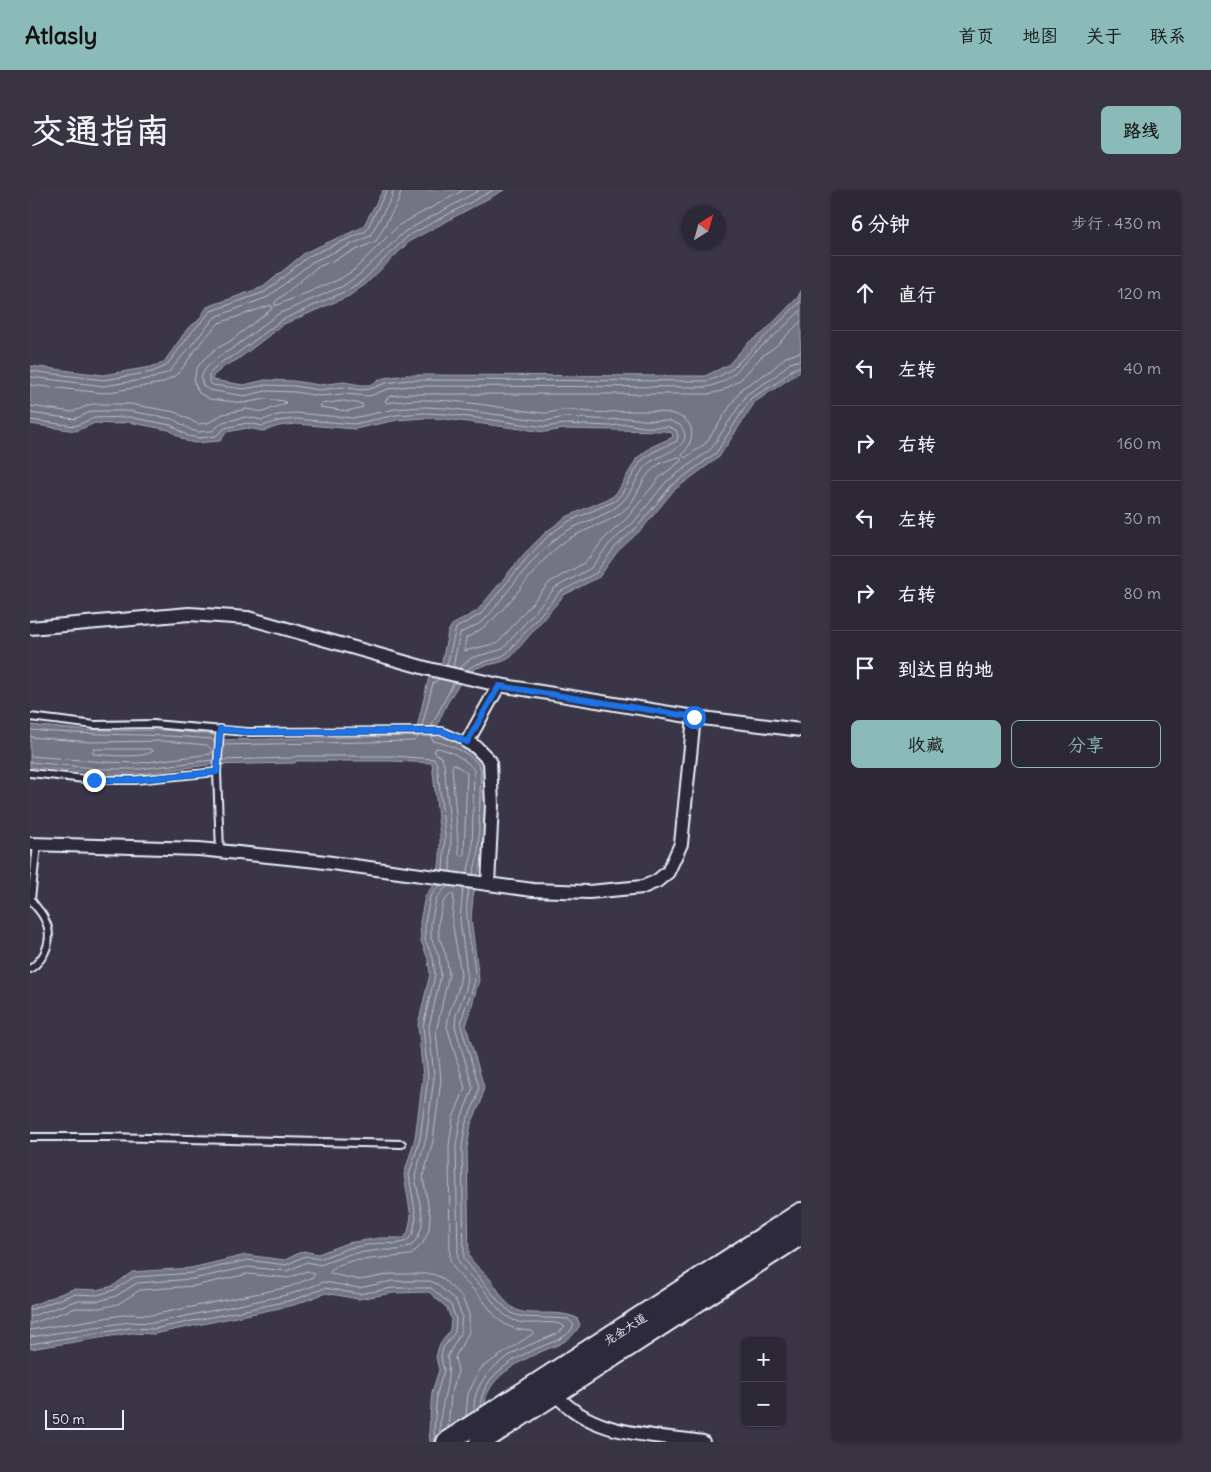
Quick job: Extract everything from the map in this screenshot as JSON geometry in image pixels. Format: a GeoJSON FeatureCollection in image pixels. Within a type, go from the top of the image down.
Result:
{"type":"FeatureCollection","features":[{"type":"Feature","properties":{"kind":"main road","name":"龙金大道"},"geometry":{"type":"LineString","coordinates":[[480,1442],[494,1423],[801,1214]]}},
{"type":"Feature","properties":{"kind":"main road","name":"龙金大道"},"geometry":{"type":"LineString","coordinates":[[447,1442],[494,1423],[555,1394],[801,1234]]}},
{"type":"Feature","properties":{"kind":"street"},"geometry":{"type":"LineString","coordinates":[[30,628],[130,621],[169,615],[248,618],[325,638],[428,669],[499,686],[694,717],[801,730]]}},
{"type":"Feature","properties":{"kind":"street"},"geometry":{"type":"LineString","coordinates":[[484,884],[492,805],[490,761],[467,742],[499,686]]}},
{"type":"Feature","properties":{"kind":"street"},"geometry":{"type":"LineString","coordinates":[[34,845],[220,851],[317,860],[533,890],[589,892],[643,887],[663,877],[672,865],[682,844],[694,717]]}},
{"type":"Feature","properties":{"kind":"street"},"geometry":{"type":"LineString","coordinates":[[555,1394],[569,1409],[594,1424],[620,1430],[703,1442]]}},
{"type":"Feature","properties":{"kind":"lane"},"geometry":{"type":"LineString","coordinates":[[30,717],[95,724],[153,724],[246,732],[442,731],[467,742]]}},
{"type":"Feature","properties":{"kind":"lane"},"geometry":{"type":"LineString","coordinates":[[220,729],[217,772],[220,851]]}},
{"type":"Feature","properties":{"kind":"lane"},"geometry":{"type":"LineString","coordinates":[[30,773],[94,780],[135,780],[217,772]]}},
{"type":"Feature","properties":{"kind":"lane"},"geometry":{"type":"LineString","coordinates":[[30,970],[44,956],[49,936],[47,923],[30,899],[34,845]]}},
{"type":"Feature","properties":{"kind":"lane"},"geometry":{"type":"LineString","coordinates":[[30,1137],[402,1144]]}},
{"type":"Feature","properties":{"kind":"water"},"geometry":{"type":"Polygon","coordinates":[[[383,190],[504,190],[410,241],[366,284],[349,296],[284,324],[237,360],[226,365],[213,376],[212,380],[244,385],[265,380],[294,381],[319,385],[344,382],[369,385],[384,378],[407,375],[705,376],[728,365],[749,342],[763,333],[798,297],[801,291],[801,371],[755,402],[719,457],[674,490],[642,529],[618,551],[599,577],[564,595],[511,657],[503,661],[481,666],[470,672],[450,698],[437,729],[435,737],[464,746],[477,756],[486,768],[483,856],[473,896],[471,919],[479,980],[466,1026],[484,1087],[481,1102],[471,1124],[467,1148],[469,1256],[512,1307],[523,1312],[557,1313],[570,1316],[577,1318],[580,1325],[567,1340],[520,1362],[501,1375],[493,1384],[485,1403],[484,1418],[487,1442],[430,1442],[432,1392],[439,1370],[436,1357],[439,1346],[450,1330],[451,1319],[447,1308],[429,1292],[393,1293],[358,1299],[326,1293],[294,1305],[154,1334],[131,1333],[30,1349],[30,1306],[73,1289],[97,1290],[113,1286],[132,1272],[191,1268],[246,1255],[285,1260],[303,1251],[318,1254],[347,1243],[380,1238],[404,1238],[408,1232],[411,1217],[404,1175],[415,1138],[423,1077],[418,1025],[430,974],[428,959],[421,941],[420,922],[425,896],[437,881],[440,859],[440,836],[432,763],[296,761],[295,763],[208,765],[140,774],[105,774],[30,767],[30,725],[92,731],[164,730],[216,735],[218,740],[415,736],[429,677],[435,676],[442,662],[448,632],[452,625],[477,611],[523,555],[546,532],[566,517],[612,497],[618,491],[637,458],[651,447],[673,437],[672,433],[664,431],[565,429],[545,432],[445,419],[423,418],[397,420],[355,429],[296,424],[279,426],[263,431],[247,428],[227,432],[220,441],[195,443],[186,441],[169,430],[128,422],[115,424],[95,423],[76,431],[30,424],[30,366],[103,375],[151,367],[164,362],[188,328],[198,321],[207,307],[263,287],[306,252],[363,227],[383,190]]]}},
{"type":"Feature","properties":{"kind":"route"},"geometry":{"type":"LineString","coordinates":[[94,780],[135,780],[217,772],[220,729],[246,732],[442,731],[467,742],[499,686],[694,717]]}}]}
